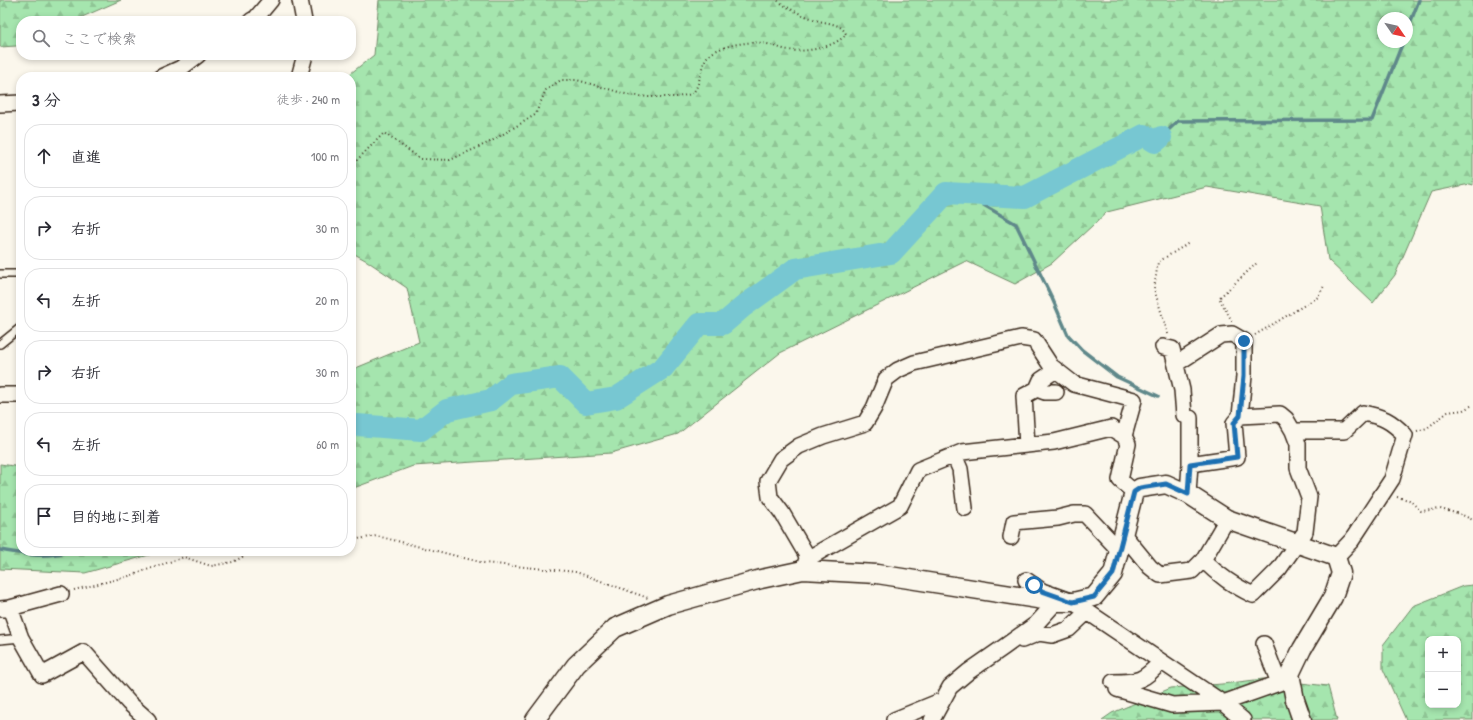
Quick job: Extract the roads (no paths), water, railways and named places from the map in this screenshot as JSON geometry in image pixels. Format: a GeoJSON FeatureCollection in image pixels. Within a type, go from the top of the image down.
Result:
{"type":"FeatureCollection","features":[{"type":"Feature","properties":{"kind":"street"},"geometry":{"type":"LineString","coordinates":[[258,16],[271,0]]}},
{"type":"Feature","properties":{"kind":"street"},"geometry":{"type":"LineString","coordinates":[[300,0],[303,16]]}},
{"type":"Feature","properties":{"kind":"street"},"geometry":{"type":"LineString","coordinates":[[172,72],[181,68],[191,60]]}},
{"type":"Feature","properties":{"kind":"street"},"geometry":{"type":"LineString","coordinates":[[300,72],[304,60]]}},
{"type":"Feature","properties":{"kind":"street"},"geometry":{"type":"LineString","coordinates":[[0,104],[16,103]]}},
{"type":"Feature","properties":{"kind":"street"},"geometry":{"type":"LineString","coordinates":[[1176,364],[1221,335],[1232,334],[1241,339],[1244,376],[1240,416],[1234,423],[1237,457],[1190,464]]}},
{"type":"Feature","properties":{"kind":"street"},"geometry":{"type":"LineString","coordinates":[[805,565],[797,538],[770,497],[768,481],[781,459],[799,446],[823,436],[865,423],[874,408],[886,379],[898,370],[914,363],[1021,338],[1034,340],[1051,366],[1074,384],[1134,400],[1124,436]]}},
{"type":"Feature","properties":{"kind":"street"},"geometry":{"type":"LineString","coordinates":[[1167,348],[1176,364],[1182,390],[1184,415],[1190,418],[1190,464],[1188,494]]}},
{"type":"Feature","properties":{"kind":"street"},"geometry":{"type":"LineString","coordinates":[[1027,445],[1024,396],[1038,389],[1041,380],[1056,370]]}},
{"type":"Feature","properties":{"kind":"street"},"geometry":{"type":"LineString","coordinates":[[1038,389],[1046,392],[1056,392]]}},
{"type":"Feature","properties":{"kind":"street"},"geometry":{"type":"LineString","coordinates":[[0,395],[16,395]]}},
{"type":"Feature","properties":{"kind":"street"},"geometry":{"type":"LineString","coordinates":[[1292,431],[1344,431],[1363,413],[1378,416],[1393,423],[1405,435],[1392,479],[1352,540],[1336,557]]}},
{"type":"Feature","properties":{"kind":"street"},"geometry":{"type":"LineString","coordinates":[[1203,560],[1232,584],[1253,595],[1279,569],[1305,532],[1309,497],[1298,468],[1298,444],[1286,420],[1280,414],[1240,416]]}},
{"type":"Feature","properties":{"kind":"street"},"geometry":{"type":"LineString","coordinates":[[535,720],[576,665],[615,628],[668,605],[805,565],[900,506],[918,470],[954,455],[962,452],[1054,442],[1110,428],[1124,436],[1128,444],[1120,480],[1134,492]]}},
{"type":"Feature","properties":{"kind":"street"},"geometry":{"type":"LineString","coordinates":[[954,455],[960,469],[965,508]]}},
{"type":"Feature","properties":{"kind":"street"},"geometry":{"type":"LineString","coordinates":[[932,720],[950,687],[968,672],[1036,624],[1072,605],[1094,597],[1113,574],[1134,492],[1140,488],[1166,484],[1188,494],[1227,519],[1336,557]]}},
{"type":"Feature","properties":{"kind":"street"},"geometry":{"type":"LineString","coordinates":[[1011,537],[1014,522],[1084,514],[1121,542],[1160,575],[1192,572],[1203,560],[1227,519]]}},
{"type":"Feature","properties":{"kind":"street"},"geometry":{"type":"LineString","coordinates":[[1161,662],[1146,677],[1134,682],[1115,686],[1172,705],[1222,704],[1284,679],[1333,597],[1341,573],[1336,557]]}},
{"type":"Feature","properties":{"kind":"street"},"geometry":{"type":"LineString","coordinates":[[805,565],[877,574],[1072,605]]}},
{"type":"Feature","properties":{"kind":"street"},"geometry":{"type":"LineString","coordinates":[[1026,580],[1042,591],[1072,605],[1161,662],[1243,720]]}},
{"type":"Feature","properties":{"kind":"street"},"geometry":{"type":"LineString","coordinates":[[61,594],[5,609],[42,675],[84,652],[129,703],[148,720]]}},
{"type":"Feature","properties":{"kind":"street"},"geometry":{"type":"LineString","coordinates":[[1004,648],[1039,633],[1052,635],[1069,629],[1072,605]]}},
{"type":"Feature","properties":{"kind":"street"},"geometry":{"type":"LineString","coordinates":[[1264,644],[1295,700],[1302,720]]}},
{"type":"Feature","properties":{"kind":"street"},"geometry":{"type":"LineString","coordinates":[[894,720],[943,700]]}},
{"type":"Feature","properties":{"kind":"lane"},"geometry":{"type":"LineString","coordinates":[[0,274],[16,274]]}},
{"type":"Feature","properties":{"kind":"lane"},"geometry":{"type":"LineString","coordinates":[[0,344],[16,331]]}},
{"type":"Feature","properties":{"kind":"lane"},"geometry":{"type":"LineString","coordinates":[[0,640],[21,638]]}},
{"type":"Feature","properties":{"kind":"waterway"},"geometry":{"type":"LineString","coordinates":[[1413,16],[1419,0]]}},
{"type":"Feature","properties":{"kind":"waterway"},"geometry":{"type":"LineString","coordinates":[[1161,137],[1178,121],[1372,120],[1401,48]]}},
{"type":"Feature","properties":{"kind":"waterway"},"geometry":{"type":"LineString","coordinates":[[356,425],[421,430],[447,410],[491,400],[511,384],[560,377],[586,403],[616,398],[663,368],[699,324],[723,324],[744,306],[795,269],[891,253],[946,193],[1025,197],[1144,135],[1155,142],[1161,137]]}},
{"type":"Feature","properties":{"kind":"waterway"},"geometry":{"type":"LineString","coordinates":[[965,194],[1016,224],[1052,298],[1068,335],[1082,350],[1117,377],[1158,396]]}},
{"type":"Feature","properties":{"kind":"waterway"},"geometry":{"type":"LineString","coordinates":[[0,550],[16,552]]}}]}
